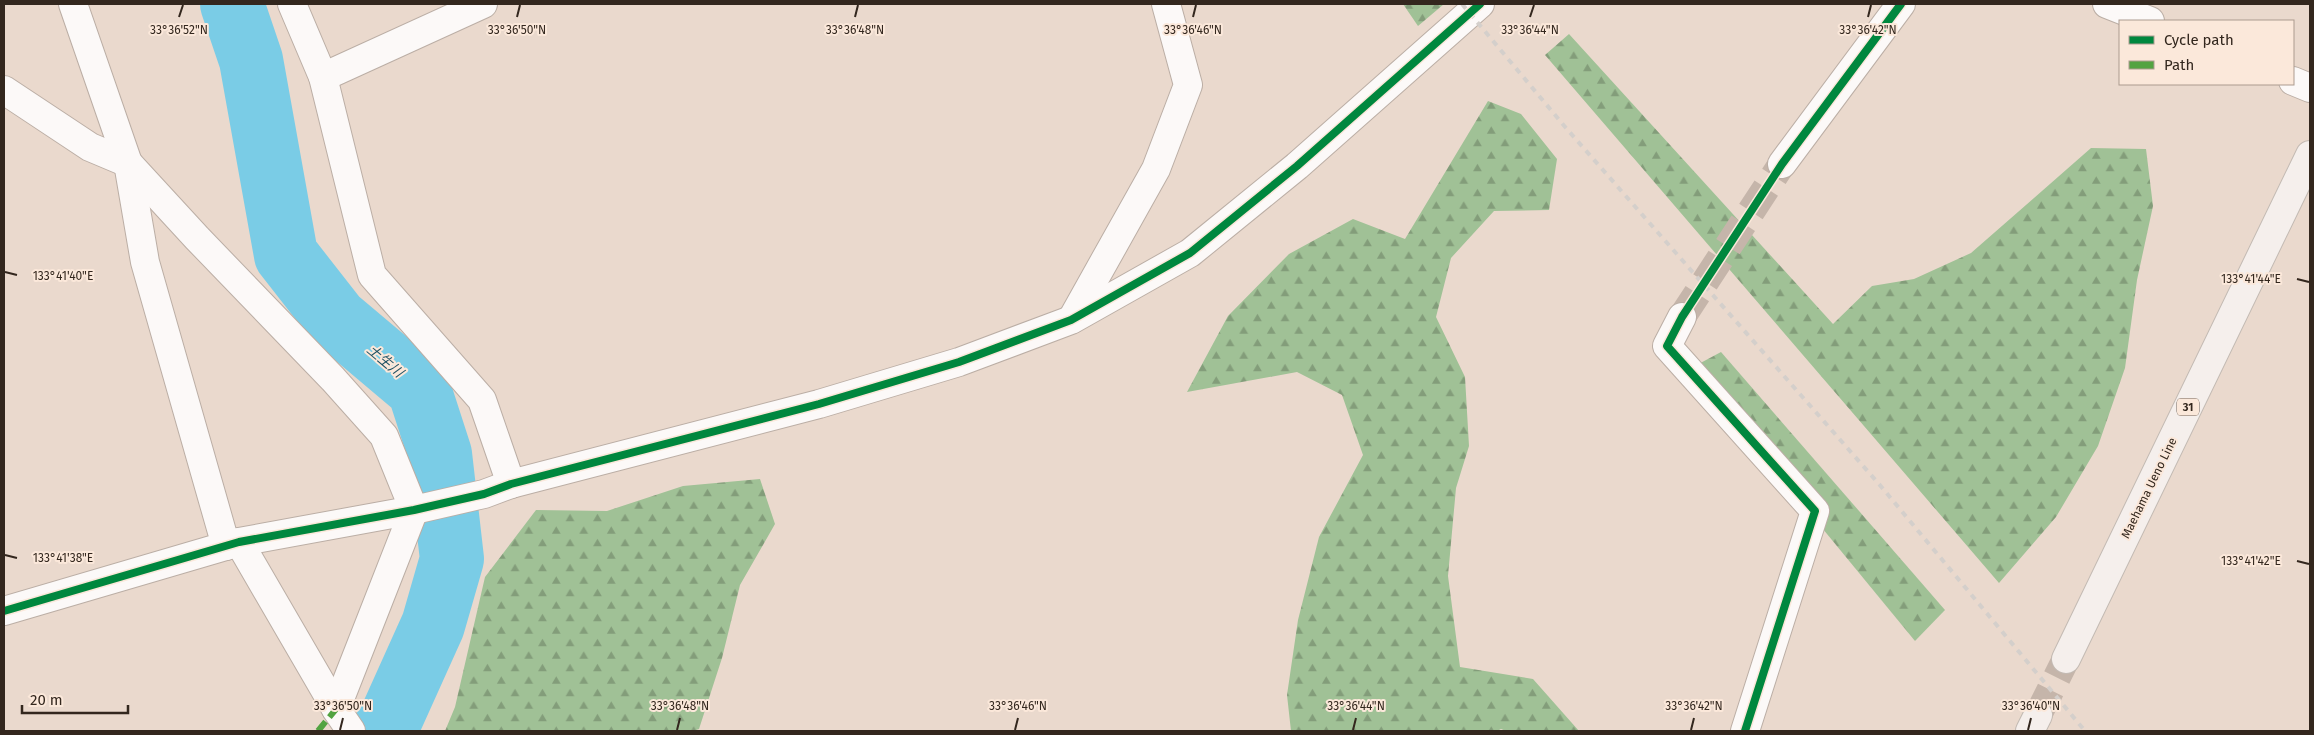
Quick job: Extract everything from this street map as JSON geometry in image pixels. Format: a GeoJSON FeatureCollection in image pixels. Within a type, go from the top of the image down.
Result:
{"type":"FeatureCollection","features":[{"type":"Feature","properties":{"kind":"main road","name":"Maehama Ueno Line"},"geometry":{"type":"LineString","coordinates":[[2066,659],[2310,155]]}},
{"type":"Feature","properties":{"kind":"street"},"geometry":{"type":"LineString","coordinates":[[73,4],[128,163],[145,262],[233,544],[351,731]]}},
{"type":"Feature","properties":{"kind":"street"},"geometry":{"type":"LineString","coordinates":[[292,4],[323,77],[372,274],[482,400],[511,484]]}},
{"type":"Feature","properties":{"kind":"street"},"geometry":{"type":"LineString","coordinates":[[323,77],[482,4]]}},
{"type":"Feature","properties":{"kind":"street"},"geometry":{"type":"LineString","coordinates":[[1071,320],[1156,170],[1188,85],[1166,4]]}},
{"type":"Feature","properties":{"kind":"street"},"geometry":{"type":"LineString","coordinates":[[4,611],[233,544],[414,510],[484,494],[511,484],[820,404],[959,362],[1071,320],[1190,253],[1297,166],[1480,4]]}},
{"type":"Feature","properties":{"kind":"street"},"geometry":{"type":"LineString","coordinates":[[1782,164],[1901,4]]}},
{"type":"Feature","properties":{"kind":"street"},"geometry":{"type":"LineString","coordinates":[[2108,4],[2148,20]]}},
{"type":"Feature","properties":{"kind":"street"},"geometry":{"type":"LineString","coordinates":[[2294,81],[2310,88]]}},
{"type":"Feature","properties":{"kind":"street"},"geometry":{"type":"LineString","coordinates":[[4,90],[90,147],[128,163],[197,238],[333,379],[384,436],[414,510],[336,709]]}},
{"type":"Feature","properties":{"kind":"street"},"geometry":{"type":"LineString","coordinates":[[1682,317],[1668,346],[1815,511],[1745,731]]}},
{"type":"Feature","properties":{"kind":"green space"},"geometry":{"type":"Polygon","coordinates":[[[1403,4],[1444,4],[1418,26],[1403,4]]]}},
{"type":"Feature","properties":{"kind":"green space"},"geometry":{"type":"Polygon","coordinates":[[[1569,34],[1833,324],[1872,286],[1914,279],[1971,253],[2091,148],[2146,149],[2153,206],[2137,280],[2125,368],[2098,446],[2056,517],[1999,583],[1545,55],[1569,34]]]}},
{"type":"Feature","properties":{"kind":"green space"},"geometry":{"type":"Polygon","coordinates":[[[1488,101],[1521,114],[1557,159],[1549,210],[1494,211],[1451,258],[1436,317],[1465,377],[1469,446],[1456,488],[1448,576],[1460,667],[1533,679],[1579,731],[1506,731],[1501,729],[1497,731],[1291,731],[1287,695],[1298,620],[1319,537],[1363,455],[1342,395],[1297,372],[1187,392],[1228,316],[1289,254],[1353,219],[1405,239],[1488,101]]]}},
{"type":"Feature","properties":{"kind":"green space"},"geometry":{"type":"Polygon","coordinates":[[[1721,352],[1945,610],[1915,641],[1753,444],[1693,367],[1721,352]]]}},
{"type":"Feature","properties":{"kind":"green space"},"geometry":{"type":"Polygon","coordinates":[[[760,479],[775,524],[740,585],[722,658],[699,729],[693,731],[445,731],[455,707],[485,577],[536,510],[607,511],[683,486],[760,479]]]}},
{"type":"Feature","properties":{"kind":"waterway","name":"土生川"},"geometry":{"type":"LineString","coordinates":[[232,4],[251,60],[286,255],[336,319],[419,389],[440,454],[452,559],[433,625],[388,725],[383,731]]}},
{"type":"Feature","properties":{"kind":"tunnel"},"geometry":{"type":"LineString","coordinates":[[1682,317],[1782,164]]}},
{"type":"Feature","properties":{"kind":"tunnel"},"geometry":{"type":"LineString","coordinates":[[2038,715],[2066,659]]}},
{"type":"Feature","properties":{"kind":"railway"},"geometry":{"type":"LineString","coordinates":[[1462,4],[1566,128],[1879,484],[2085,731]]}},
{"type":"Feature","properties":{"kind":"marked path"},"geometry":{"type":"LineString","coordinates":[[318,731],[336,709]]}},
{"type":"Feature","properties":{"kind":"cycle path"},"geometry":{"type":"LineString","coordinates":[[4,611],[239,542],[414,510],[484,494],[511,484],[819,404],[959,362],[1071,320],[1190,253],[1297,166],[1480,4]]}},
{"type":"Feature","properties":{"kind":"cycle path"},"geometry":{"type":"LineString","coordinates":[[1745,731],[1815,511],[1667,346],[1682,317],[1782,164],[1901,4]]}}]}
